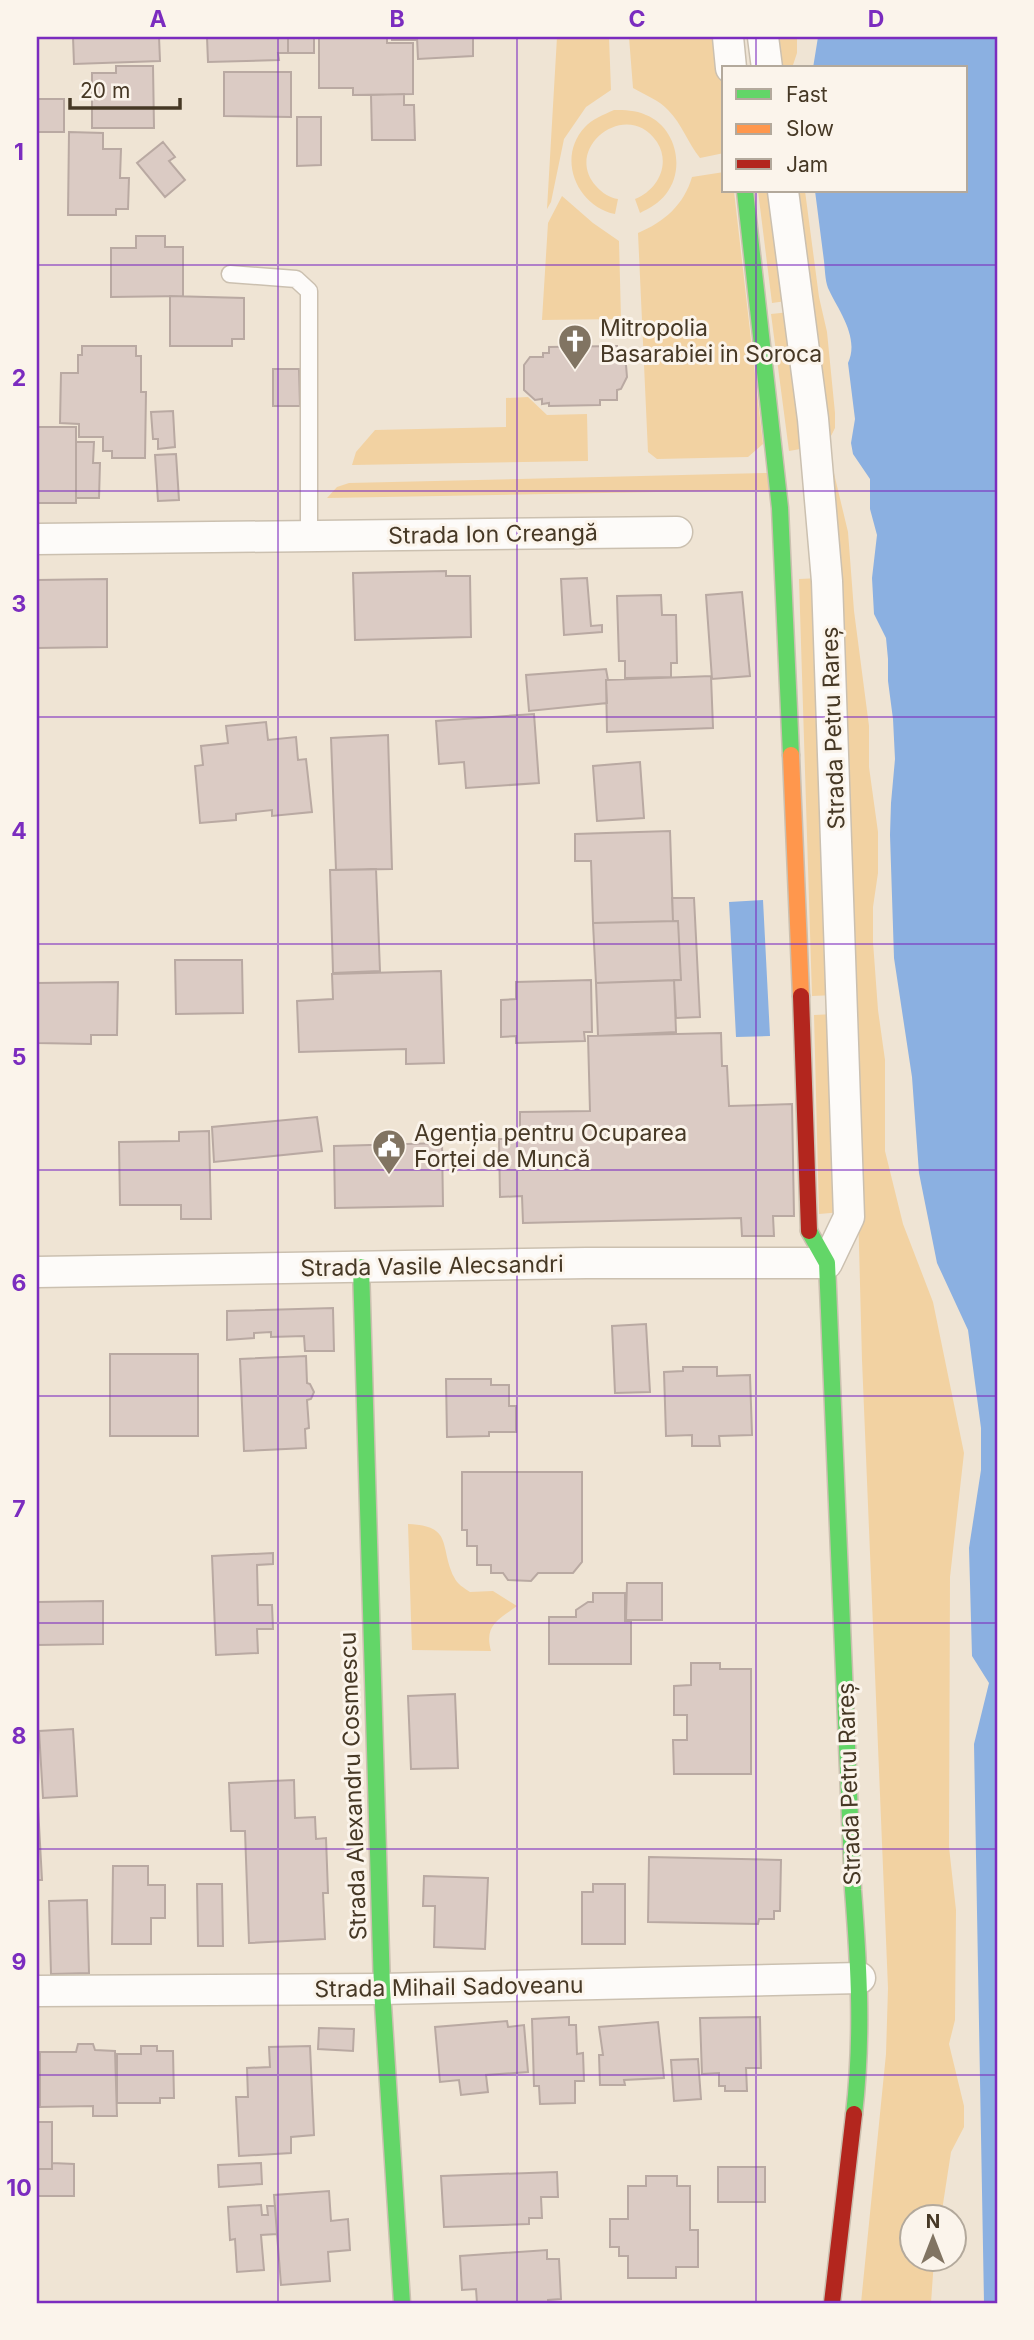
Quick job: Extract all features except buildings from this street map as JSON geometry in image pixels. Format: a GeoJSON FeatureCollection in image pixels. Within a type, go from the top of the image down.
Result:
{"type":"FeatureCollection","features":[{"type":"Feature","properties":{"kind":"street"},"geometry":{"type":"LineString","coordinates":[[727,37],[731,66]]}},
{"type":"Feature","properties":{"kind":"street"},"geometry":{"type":"LineString","coordinates":[[763,37],[767,66]]}},
{"type":"Feature","properties":{"kind":"street","name":"Strada Petru Rareș"},"geometry":{"type":"LineString","coordinates":[[745,192],[780,508],[808,1169],[808,1229],[827,1263],[852,1876],[860,1978],[860,2063],[832,2303]]}},
{"type":"Feature","properties":{"kind":"street","name":"Strada Petru Rareș"},"geometry":{"type":"LineString","coordinates":[[783,192],[813,419],[827,581],[849,1217],[827,1263]]}},
{"type":"Feature","properties":{"kind":"street","name":"Strada Ion Creangă"},"geometry":{"type":"LineString","coordinates":[[37,538],[677,532]]}},
{"type":"Feature","properties":{"kind":"street","name":"Strada Vasile Alecsandri"},"geometry":{"type":"LineString","coordinates":[[37,1272],[827,1263]]}},
{"type":"Feature","properties":{"kind":"street","name":"Strada Alexandru Cosmescu"},"geometry":{"type":"LineString","coordinates":[[361,1267],[382,1989],[402,2303]]}},
{"type":"Feature","properties":{"kind":"street","name":"Strada Mihail Sadoveanu"},"geometry":{"type":"LineString","coordinates":[[37,1992],[382,1989],[860,1978]]}},
{"type":"Feature","properties":{"kind":"lane"},"geometry":{"type":"LineString","coordinates":[[230,274],[296,279],[309,291],[309,536]]}},
{"type":"Feature","properties":{"kind":"shaded area"},"geometry":{"type":"Polygon","coordinates":[[[557,37],[609,37],[611,90],[586,107],[564,139],[551,202],[547,209],[557,37]]]}},
{"type":"Feature","properties":{"kind":"shaded area"},"geometry":{"type":"Polygon","coordinates":[[[629,37],[718,37],[722,72],[722,153],[700,158],[668,110],[633,88],[629,37]]]}},
{"type":"Feature","properties":{"kind":"shaded area"},"geometry":{"type":"Polygon","coordinates":[[[776,37],[797,37],[797,53],[793,66],[779,66],[776,37]]]}},
{"type":"Feature","properties":{"kind":"shaded area"},"geometry":{"type":"Polygon","coordinates":[[[614,110],[638,112],[656,121],[665,129],[675,150],[676,173],[672,184],[660,200],[640,213],[635,199],[656,183],[663,159],[657,142],[644,129],[630,125],[616,126],[602,133],[592,144],[587,157],[588,171],[596,186],[606,195],[618,199],[615,214],[590,201],[575,179],[572,153],[576,139],[591,122],[614,110]]]}},
{"type":"Feature","properties":{"kind":"shaded area"},"geometry":{"type":"Polygon","coordinates":[[[722,172],[722,192],[734,192],[763,444],[748,457],[657,459],[648,452],[638,233],[656,224],[672,211],[684,196],[692,177],[722,172]]]}},
{"type":"Feature","properties":{"kind":"shaded area"},"geometry":{"type":"Polygon","coordinates":[[[758,192],[773,192],[786,301],[772,303],[758,192]]]}},
{"type":"Feature","properties":{"kind":"shaded area"},"geometry":{"type":"Polygon","coordinates":[[[797,192],[805,192],[819,297],[827,332],[835,413],[835,428],[830,438],[832,465],[848,532],[854,611],[869,726],[869,767],[878,832],[873,942],[885,1060],[885,1151],[903,1224],[933,1302],[964,1453],[950,1577],[949,1847],[956,1910],[955,2020],[949,2044],[964,2106],[964,2127],[951,2152],[943,2204],[898,2204],[898,2274],[933,2274],[931,2303],[861,2303],[886,2054],[888,1988],[862,1360],[853,1018],[797,192]]]}},
{"type":"Feature","properties":{"kind":"shaded area"},"geometry":{"type":"Polygon","coordinates":[[[562,196],[619,241],[621,319],[542,320],[548,223],[562,196]]]}},
{"type":"Feature","properties":{"kind":"shaded area"},"geometry":{"type":"Polygon","coordinates":[[[790,312],[806,448],[789,451],[771,314],[790,312]]]}},
{"type":"Feature","properties":{"kind":"shaded area"},"geometry":{"type":"Polygon","coordinates":[[[528,397],[547,415],[587,414],[588,461],[352,465],[356,452],[375,430],[506,427],[506,398],[528,397]]]}},
{"type":"Feature","properties":{"kind":"shaded area"},"geometry":{"type":"Polygon","coordinates":[[[767,473],[769,490],[327,498],[337,487],[349,483],[767,473]]]}},
{"type":"Feature","properties":{"kind":"shaded area"},"geometry":{"type":"Polygon","coordinates":[[[820,578],[835,995],[812,996],[799,579],[820,578]]]}},
{"type":"Feature","properties":{"kind":"shaded area"},"geometry":{"type":"Polygon","coordinates":[[[835,1014],[842,1212],[819,1214],[814,1015],[835,1014]]]}},
{"type":"Feature","properties":{"kind":"shaded area"},"geometry":{"type":"Polygon","coordinates":[[[408,1524],[423,1526],[439,1533],[454,1577],[463,1587],[470,1592],[493,1591],[517,1606],[491,1629],[491,1651],[412,1650],[408,1524]]]}},
{"type":"Feature","properties":{"kind":"water"},"geometry":{"type":"Polygon","coordinates":[[[818,37],[997,37],[997,2303],[984,2303],[974,1744],[989,1683],[972,1656],[969,1548],[981,1470],[981,1428],[968,1330],[937,1263],[919,1173],[912,1077],[894,958],[890,835],[895,759],[886,638],[874,614],[872,578],[877,535],[870,509],[870,479],[853,454],[851,443],[855,419],[848,363],[851,353],[850,334],[827,285],[815,192],[968,192],[968,66],[813,66],[818,37]]]}},
{"type":"Feature","properties":{"kind":"water"},"geometry":{"type":"Polygon","coordinates":[[[763,900],[770,1036],[736,1037],[729,902],[763,900]]]}},
{"type":"Feature","properties":{"kind":"traffic: fast"},"geometry":{"type":"LineString","coordinates":[[745,192],[780,508],[791,755]]}},
{"type":"Feature","properties":{"kind":"traffic: fast"},"geometry":{"type":"LineString","coordinates":[[809,1231],[827,1263],[858,1974],[859,2030],[854,2114]]}},
{"type":"Feature","properties":{"kind":"traffic: fast"},"geometry":{"type":"LineString","coordinates":[[361,1267],[382,1989],[402,2303]]}},
{"type":"Feature","properties":{"kind":"traffic: slow"},"geometry":{"type":"LineString","coordinates":[[791,755],[801,996]]}},
{"type":"Feature","properties":{"kind":"traffic: jam"},"geometry":{"type":"LineString","coordinates":[[801,996],[809,1231]]}},
{"type":"Feature","properties":{"kind":"traffic: jam"},"geometry":{"type":"LineString","coordinates":[[832,2303],[854,2114]]}},
{"type":"Feature","properties":{"kind":"place","name":"Mitropolia Basarabiei in Soroca"},"geometry":{"type":"Point","coordinates":[575,371]}},
{"type":"Feature","properties":{"kind":"place","name":"Agenția pentru Ocuparea Forței de Muncă"},"geometry":{"type":"Point","coordinates":[389,1176]}}]}
